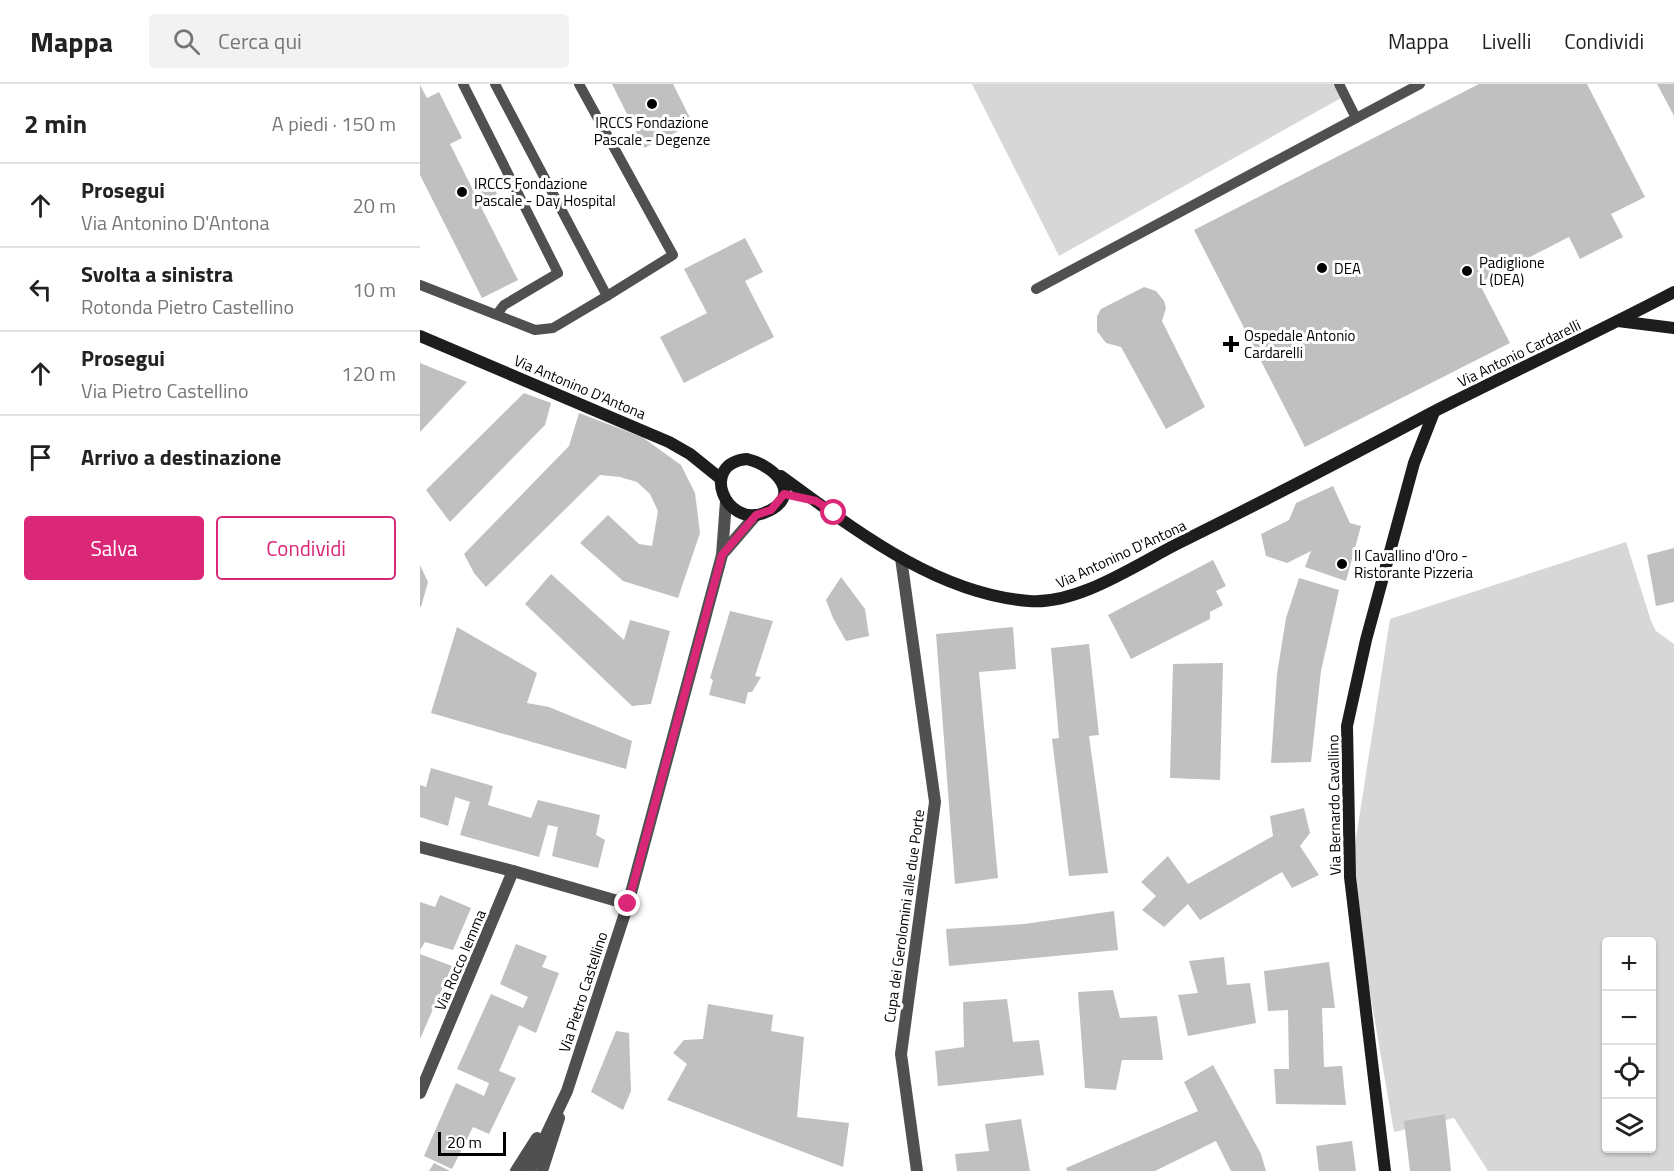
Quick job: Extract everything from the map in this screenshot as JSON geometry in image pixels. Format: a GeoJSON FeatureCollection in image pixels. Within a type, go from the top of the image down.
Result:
{"type":"FeatureCollection","features":[{"type":"Feature","properties":{"kind":"main road","name":"Via Antonio Cardarelli"},"geometry":{"type":"LineString","coordinates":[[1434,412],[1674,292]]}},
{"type":"Feature","properties":{"kind":"main road"},"geometry":{"type":"LineString","coordinates":[[1617,321],[1674,328]]}},
{"type":"Feature","properties":{"kind":"main road","name":"Via Antonino D'Antona"},"geometry":{"type":"LineString","coordinates":[[420,336],[669,442],[690,454],[721,479]]}},
{"type":"Feature","properties":{"kind":"main road","name":"Via Antonino D'Antona"},"geometry":{"type":"LineString","coordinates":[[781,476],[901,558],[953,582],[997,597],[1031,602],[1065,598],[1277,495],[1434,412]]}},
{"type":"Feature","properties":{"kind":"main road","name":"Via Bernardo Cavallino"},"geometry":{"type":"LineString","coordinates":[[1385,1171],[1350,877],[1347,726],[1366,640],[1414,463],[1434,412]]}},
{"type":"Feature","properties":{"kind":"main road"},"geometry":{"type":"LineString","coordinates":[[747,459],[781,476],[784,483],[784,494],[771,510],[756,515],[739,512],[726,501],[721,479],[730,465],[747,459]]}},
{"type":"Feature","properties":{"kind":"main road","name":"Via Antonino D'Antona"},"geometry":{"type":"LineString","coordinates":[[784,494],[816,501]]}},
{"type":"Feature","properties":{"kind":"street","name":"Via Pietro Castellino"},"geometry":{"type":"LineString","coordinates":[[529,1171],[567,1091],[628,904],[722,555],[726,501]]}},
{"type":"Feature","properties":{"kind":"street","name":"Via Pietro Castellino"},"geometry":{"type":"LineString","coordinates":[[722,555],[756,515]]}},
{"type":"Feature","properties":{"kind":"street","name":"Cupa dei Gerolomini alle due Porte"},"geometry":{"type":"LineString","coordinates":[[901,558],[935,802],[901,1054],[917,1171]]}},
{"type":"Feature","properties":{"kind":"street"},"geometry":{"type":"LineString","coordinates":[[420,847],[628,904]]}},
{"type":"Feature","properties":{"kind":"street","name":"Via Rocco Iemma"},"geometry":{"type":"LineString","coordinates":[[420,1094],[513,871]]}},
{"type":"Feature","properties":{"kind":"street","name":"Via Pietro Castellino"},"geometry":{"type":"LineString","coordinates":[[516,1171],[567,1091]]}},
{"type":"Feature","properties":{"kind":"street"},"geometry":{"type":"LineString","coordinates":[[542,1171],[567,1091]]}},
{"type":"Feature","properties":{"kind":"lane"},"geometry":{"type":"LineString","coordinates":[[464,84],[558,273],[504,304],[497,314]]}},
{"type":"Feature","properties":{"kind":"lane"},"geometry":{"type":"LineString","coordinates":[[495,84],[607,296]]}},
{"type":"Feature","properties":{"kind":"lane"},"geometry":{"type":"LineString","coordinates":[[420,285],[535,330],[553,328],[673,255],[579,84]]}},
{"type":"Feature","properties":{"kind":"lane"},"geometry":{"type":"LineString","coordinates":[[1339,84],[1356,118]]}},
{"type":"Feature","properties":{"kind":"lane"},"geometry":{"type":"LineString","coordinates":[[1036,289],[1420,84]]}},
{"type":"Feature","properties":{"kind":"shaded area"},"geometry":{"type":"Polygon","coordinates":[[[972,84],[1333,84],[1341,98],[1059,256],[972,84]]]}},
{"type":"Feature","properties":{"kind":"shaded area"},"geometry":{"type":"Polygon","coordinates":[[[1626,542],[1651,621],[1656,631],[1674,644],[1674,1171],[1488,1171],[1454,1118],[1394,1132],[1350,877],[1390,619],[1626,542]]]}},
{"type":"Feature","properties":{"kind":"building","name":"IRCCS Fondazione Pascale - Degenze"},"geometry":{"type":"Polygon","coordinates":[[[612,84],[673,84],[693,124],[644,148],[612,84]]]}},
{"type":"Feature","properties":{"kind":"building"},"geometry":{"type":"Polygon","coordinates":[[[1479,84],[1587,84],[1645,197],[1611,214],[1623,237],[1580,259],[1569,237],[1479,283],[1510,343],[1305,447],[1194,230],[1479,84]]]}},
{"type":"Feature","properties":{"kind":"building"},"geometry":{"type":"Polygon","coordinates":[[[1657,84],[1674,84],[1674,116],[1657,84]]]}},
{"type":"Feature","properties":{"kind":"building","name":"IRCCS Fondazione Pascale - Day Hospital"},"geometry":{"type":"Polygon","coordinates":[[[420,85],[427,98],[439,92],[462,138],[450,144],[473,190],[490,181],[497,194],[479,203],[518,280],[482,298],[420,175],[420,85]]]}},
{"type":"Feature","properties":{"kind":"building"},"geometry":{"type":"Polygon","coordinates":[[[745,238],[763,272],[745,281],[774,337],[684,383],[660,337],[707,313],[684,269],[745,238]]]}},
{"type":"Feature","properties":{"kind":"building"},"geometry":{"type":"Polygon","coordinates":[[[1144,287],[1156,291],[1164,301],[1166,308],[1162,321],[1205,407],[1166,429],[1121,347],[1106,343],[1097,331],[1097,316],[1101,309],[1144,287]]]}},
{"type":"Feature","properties":{"kind":"building"},"geometry":{"type":"Polygon","coordinates":[[[420,363],[467,382],[420,432],[420,363]]]}},
{"type":"Feature","properties":{"kind":"building"},"geometry":{"type":"Polygon","coordinates":[[[524,393],[551,403],[545,425],[450,522],[426,490],[524,393]]]}},
{"type":"Feature","properties":{"kind":"building"},"geometry":{"type":"Polygon","coordinates":[[[579,413],[642,437],[681,465],[695,493],[700,533],[678,598],[623,581],[580,543],[608,515],[639,544],[652,546],[658,511],[650,494],[637,482],[620,477],[600,475],[486,587],[474,573],[464,554],[569,446],[579,413]]]}},
{"type":"Feature","properties":{"kind":"building"},"geometry":{"type":"Polygon","coordinates":[[[1333,486],[1350,523],[1361,526],[1346,581],[1305,567],[1311,551],[1287,563],[1266,556],[1261,534],[1289,520],[1296,503],[1333,486]]]}},
{"type":"Feature","properties":{"kind":"building"},"geometry":{"type":"Polygon","coordinates":[[[1674,548],[1674,602],[1656,606],[1647,555],[1674,548]]]}},
{"type":"Feature","properties":{"kind":"building"},"geometry":{"type":"Polygon","coordinates":[[[1213,560],[1226,586],[1216,591],[1223,605],[1210,612],[1210,619],[1131,659],[1108,615],[1213,560]]]}},
{"type":"Feature","properties":{"kind":"building"},"geometry":{"type":"Polygon","coordinates":[[[420,565],[428,582],[421,607],[420,607],[420,565]]]}},
{"type":"Feature","properties":{"kind":"building"},"geometry":{"type":"Polygon","coordinates":[[[551,574],[624,640],[630,620],[670,631],[651,704],[632,706],[525,604],[551,574]]]}},
{"type":"Feature","properties":{"kind":"building"},"geometry":{"type":"Polygon","coordinates":[[[841,577],[865,609],[869,636],[846,641],[833,618],[826,600],[841,577]]]}},
{"type":"Feature","properties":{"kind":"building"},"geometry":{"type":"Polygon","coordinates":[[[1299,578],[1339,590],[1321,671],[1311,762],[1271,763],[1277,674],[1286,618],[1299,578]]]}},
{"type":"Feature","properties":{"kind":"building"},"geometry":{"type":"Polygon","coordinates":[[[730,611],[773,621],[755,676],[761,677],[752,692],[748,692],[745,704],[709,695],[713,680],[710,678],[730,611]]]}},
{"type":"Feature","properties":{"kind":"building"},"geometry":{"type":"Polygon","coordinates":[[[457,627],[537,673],[527,703],[549,707],[632,741],[626,769],[431,713],[457,627]]]}},
{"type":"Feature","properties":{"kind":"building"},"geometry":{"type":"Polygon","coordinates":[[[1013,627],[1016,669],[979,672],[998,878],[955,884],[936,634],[1013,627]]]}},
{"type":"Feature","properties":{"kind":"building"},"geometry":{"type":"Polygon","coordinates":[[[1089,644],[1099,735],[1089,736],[1108,873],[1069,876],[1052,739],[1059,738],[1051,648],[1089,644]]]}},
{"type":"Feature","properties":{"kind":"building"},"geometry":{"type":"Polygon","coordinates":[[[1223,663],[1220,780],[1170,778],[1173,664],[1223,663]]]}},
{"type":"Feature","properties":{"kind":"building"},"geometry":{"type":"Polygon","coordinates":[[[431,768],[493,786],[488,805],[531,818],[538,800],[600,815],[596,835],[605,840],[598,868],[552,856],[558,827],[548,825],[539,857],[460,835],[470,802],[455,797],[448,826],[420,817],[420,785],[426,787],[431,768]]]}},
{"type":"Feature","properties":{"kind":"building"},"geometry":{"type":"Polygon","coordinates":[[[1304,808],[1310,833],[1300,846],[1319,875],[1292,888],[1282,872],[1200,920],[1188,904],[1164,927],[1142,910],[1156,896],[1141,882],[1168,856],[1188,884],[1273,836],[1270,816],[1304,808]]]}},
{"type":"Feature","properties":{"kind":"building"},"geometry":{"type":"Polygon","coordinates":[[[440,895],[471,908],[453,950],[425,942],[420,950],[420,902],[435,907],[440,895]]]}},
{"type":"Feature","properties":{"kind":"building"},"geometry":{"type":"Polygon","coordinates":[[[1114,911],[1118,950],[949,966],[946,929],[1024,924],[1114,911]]]}},
{"type":"Feature","properties":{"kind":"building"},"geometry":{"type":"Polygon","coordinates":[[[516,944],[547,956],[542,967],[559,973],[536,1033],[519,1025],[499,1071],[516,1078],[489,1134],[473,1127],[452,1169],[424,1156],[456,1083],[484,1096],[489,1083],[457,1069],[491,994],[523,1008],[528,997],[500,984],[516,944]]]}},
{"type":"Feature","properties":{"kind":"building"},"geometry":{"type":"Polygon","coordinates":[[[420,954],[452,966],[420,1039],[420,954]]]}},
{"type":"Feature","properties":{"kind":"building"},"geometry":{"type":"Polygon","coordinates":[[[1224,957],[1227,985],[1250,983],[1256,1023],[1188,1036],[1178,995],[1198,993],[1189,961],[1224,957]]]}},
{"type":"Feature","properties":{"kind":"building"},"geometry":{"type":"Polygon","coordinates":[[[1329,962],[1335,1008],[1322,1008],[1324,1067],[1342,1066],[1346,1105],[1276,1104],[1274,1069],[1289,1069],[1288,1010],[1268,1011],[1264,971],[1329,962]]]}},
{"type":"Feature","properties":{"kind":"building"},"geometry":{"type":"Polygon","coordinates":[[[1113,990],[1120,1018],[1157,1016],[1163,1060],[1122,1060],[1116,1090],[1085,1088],[1078,992],[1113,990]]]}},
{"type":"Feature","properties":{"kind":"building"},"geometry":{"type":"Polygon","coordinates":[[[1007,999],[1013,1042],[1039,1040],[1044,1075],[938,1086],[935,1051],[964,1047],[963,1002],[1007,999]]]}},
{"type":"Feature","properties":{"kind":"building"},"geometry":{"type":"Polygon","coordinates":[[[708,1004],[773,1015],[771,1031],[804,1037],[797,1117],[849,1123],[843,1167],[667,1100],[687,1064],[673,1053],[684,1040],[703,1039],[708,1004]]]}},
{"type":"Feature","properties":{"kind":"building"},"geometry":{"type":"Polygon","coordinates":[[[616,1031],[629,1033],[631,1091],[623,1110],[591,1092],[616,1031]]]}},
{"type":"Feature","properties":{"kind":"building"},"geometry":{"type":"Polygon","coordinates":[[[1213,1065],[1261,1154],[1266,1171],[1231,1171],[1216,1141],[1155,1171],[1067,1171],[1066,1168],[1198,1111],[1184,1082],[1213,1065]]]}},
{"type":"Feature","properties":{"kind":"building"},"geometry":{"type":"Polygon","coordinates":[[[1445,1114],[1451,1171],[1410,1171],[1404,1121],[1445,1114]]]}},
{"type":"Feature","properties":{"kind":"building"},"geometry":{"type":"Polygon","coordinates":[[[1021,1119],[1030,1171],[957,1171],[955,1154],[989,1151],[985,1124],[1021,1119]]]}},
{"type":"Feature","properties":{"kind":"building"},"geometry":{"type":"Polygon","coordinates":[[[1352,1141],[1356,1171],[1319,1171],[1316,1146],[1352,1141]]]}},
{"type":"Feature","properties":{"kind":"building"},"geometry":{"type":"Polygon","coordinates":[[[434,1163],[450,1171],[429,1171],[434,1163]]]}},
{"type":"Feature","properties":{"kind":"place","name":"IRCCS Fondazione Pascale - Degenze"},"geometry":{"type":"Point","coordinates":[652,104]}},
{"type":"Feature","properties":{"kind":"place","name":"IRCCS Fondazione Pascale - Day Hospital"},"geometry":{"type":"Point","coordinates":[462,192]}},
{"type":"Feature","properties":{"kind":"place","name":"DEA"},"geometry":{"type":"Point","coordinates":[1322,268]}},
{"type":"Feature","properties":{"kind":"place","name":"Padiglione L (DEA)"},"geometry":{"type":"Point","coordinates":[1467,271]}},
{"type":"Feature","properties":{"kind":"place","name":"Ospedale Antonio Cardarelli"},"geometry":{"type":"Point","coordinates":[1231,344]}},
{"type":"Feature","properties":{"kind":"place","name":"Il Cavallino d'Oro - Ristorante Pizzeria"},"geometry":{"type":"Point","coordinates":[1342,564]}},
{"type":"Feature","properties":{"kind":"route"},"geometry":{"type":"LineString","coordinates":[[628,904],[722,555],[733,538],[756,515],[771,510],[784,494],[816,501],[834,513]]}}]}
